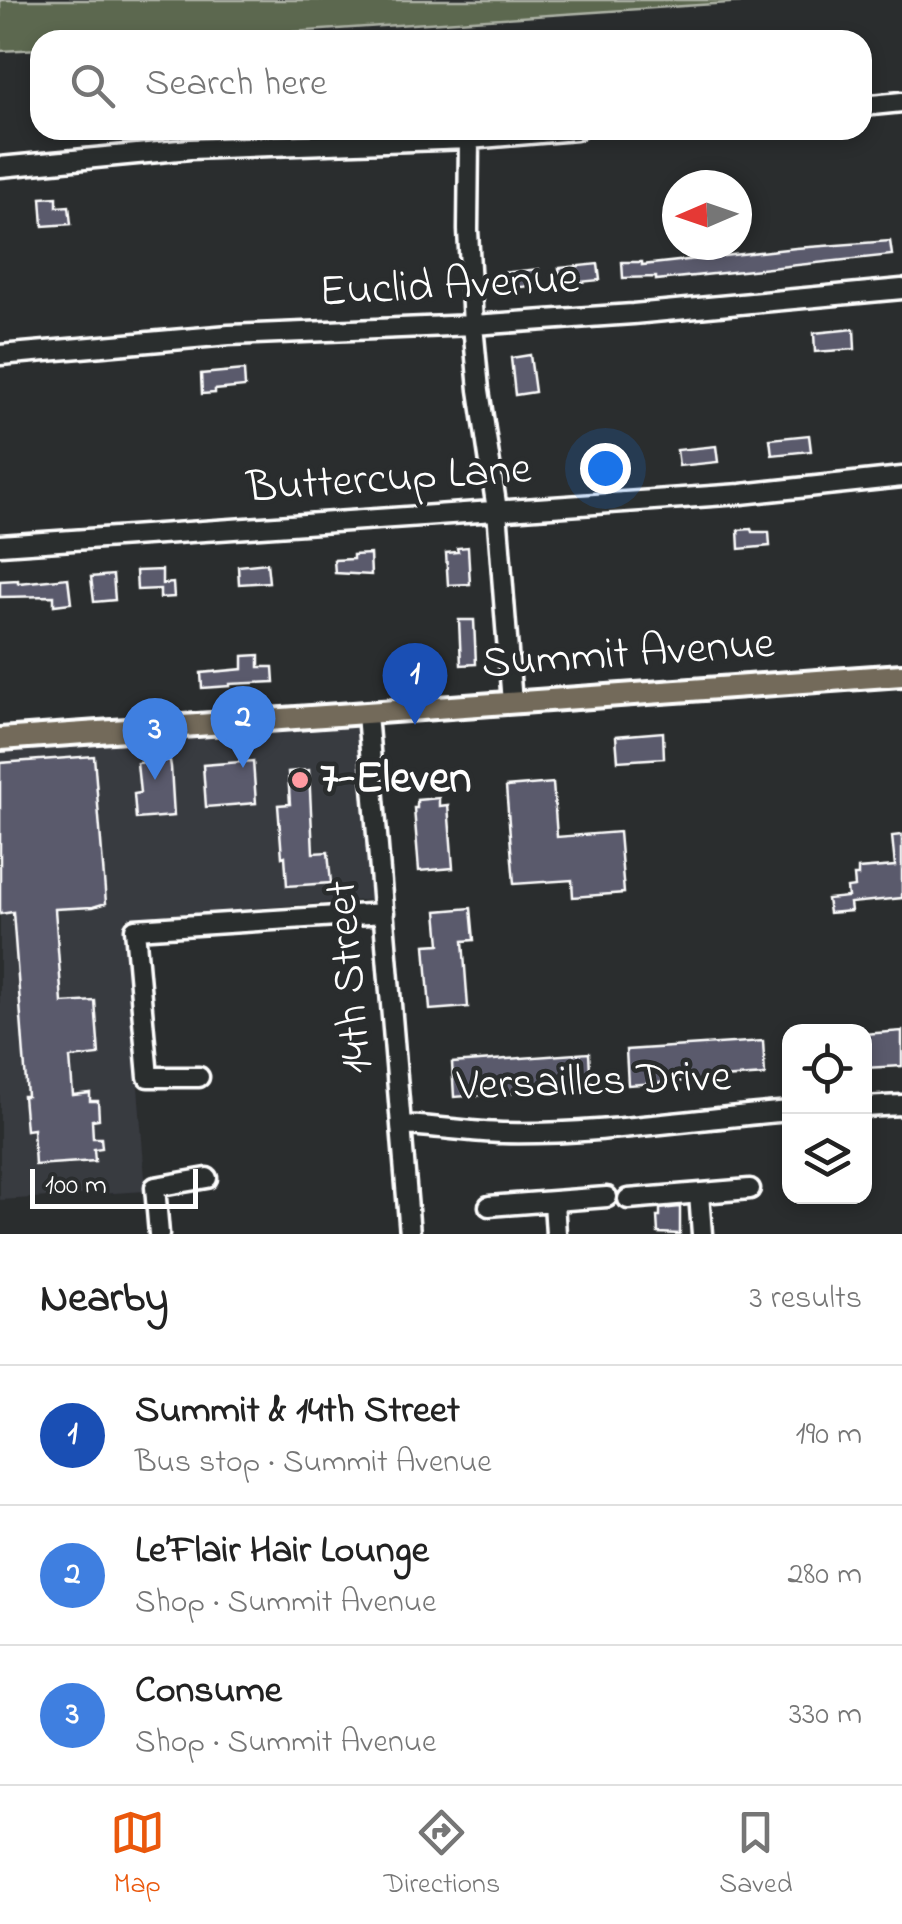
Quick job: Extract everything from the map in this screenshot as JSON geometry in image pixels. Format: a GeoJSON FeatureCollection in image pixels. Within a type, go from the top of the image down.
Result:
{"type":"FeatureCollection","features":[{"type":"Feature","properties":{"kind":"main road","name":"Summit Avenue"},"geometry":{"type":"LineString","coordinates":[[0,739],[902,675]]}},
{"type":"Feature","properties":{"kind":"street"},"geometry":{"type":"LineString","coordinates":[[872,106],[900,105]]}},
{"type":"Feature","properties":{"kind":"street"},"geometry":{"type":"LineString","coordinates":[[0,167],[190,150],[444,140]]}},
{"type":"Feature","properties":{"kind":"street"},"geometry":{"type":"LineString","coordinates":[[469,140],[472,325],[498,510],[512,703]]}},
{"type":"Feature","properties":{"kind":"street","name":"Euclid Avenue"},"geometry":{"type":"LineString","coordinates":[[0,355],[229,335],[633,314],[902,289]]}},
{"type":"Feature","properties":{"kind":"street","name":"Buttercup Lane"},"geometry":{"type":"LineString","coordinates":[[0,544],[740,494],[902,477]]}},
{"type":"Feature","properties":{"kind":"street","name":"14th Street"},"geometry":{"type":"LineString","coordinates":[[367,714],[410,1234]]}},
{"type":"Feature","properties":{"kind":"street"},"geometry":{"type":"LineString","coordinates":[[199,1077],[148,1077],[135,930],[384,913]]}},
{"type":"Feature","properties":{"kind":"street"},"geometry":{"type":"LineString","coordinates":[[872,1106],[902,1105]]}},
{"type":"Feature","properties":{"kind":"street","name":"Versailles Drive"},"geometry":{"type":"LineString","coordinates":[[401,1125],[500,1133],[545,1132],[782,1113]]}},
{"type":"Feature","properties":{"kind":"street"},"geometry":{"type":"LineString","coordinates":[[159,1234],[156,1187],[208,1178]]}},
{"type":"Feature","properties":{"kind":"street"},"geometry":{"type":"LineString","coordinates":[[628,1199],[750,1189]]}},
{"type":"Feature","properties":{"kind":"street"},"geometry":{"type":"LineString","coordinates":[[700,1194],[702,1234]]}},
{"type":"Feature","properties":{"kind":"street"},"geometry":{"type":"LineString","coordinates":[[489,1206],[608,1198]]}},
{"type":"Feature","properties":{"kind":"street"},"geometry":{"type":"LineString","coordinates":[[554,1202],[556,1234]]}},
{"type":"Feature","properties":{"kind":"shaded area"},"geometry":{"type":"Polygon","coordinates":[[[362,726],[377,899],[125,918],[146,1191],[0,1200],[0,753],[111,741],[362,726]]]}},
{"type":"Feature","properties":{"kind":"green space"},"geometry":{"type":"Polygon","coordinates":[[[0,0],[774,0],[323,30],[30,30],[30,50],[0,51],[0,0]]]}},
{"type":"Feature","properties":{"kind":"building"},"geometry":{"type":"Polygon","coordinates":[[[57,197],[57,207],[69,206],[71,224],[43,226],[41,198],[57,197]]]}},
{"type":"Feature","properties":{"kind":"building"},"geometry":{"type":"Polygon","coordinates":[[[890,241],[892,255],[656,280],[623,278],[622,262],[642,265],[752,260],[752,253],[890,241]]]}},
{"type":"Feature","properties":{"kind":"building"},"geometry":{"type":"Polygon","coordinates":[[[598,264],[600,280],[561,284],[559,268],[598,264]]]}},
{"type":"Feature","properties":{"kind":"building"},"geometry":{"type":"Polygon","coordinates":[[[539,269],[541,285],[502,289],[500,273],[539,269]]]}},
{"type":"Feature","properties":{"kind":"building"},"geometry":{"type":"Polygon","coordinates":[[[854,329],[855,349],[815,352],[814,333],[854,329]]]}},
{"type":"Feature","properties":{"kind":"building"},"geometry":{"type":"Polygon","coordinates":[[[530,355],[535,392],[515,395],[511,358],[530,355]]]}},
{"type":"Feature","properties":{"kind":"building"},"geometry":{"type":"Polygon","coordinates":[[[244,370],[245,387],[202,394],[201,374],[244,370]]]}},
{"type":"Feature","properties":{"kind":"building"},"geometry":{"type":"Polygon","coordinates":[[[809,435],[811,451],[772,455],[770,439],[809,435]]]}},
{"type":"Feature","properties":{"kind":"building"},"geometry":{"type":"Polygon","coordinates":[[[716,446],[718,462],[679,466],[677,450],[716,446]]]}},
{"type":"Feature","properties":{"kind":"building"},"geometry":{"type":"Polygon","coordinates":[[[738,530],[769,532],[770,546],[739,549],[738,530]]]}},
{"type":"Feature","properties":{"kind":"building"},"geometry":{"type":"Polygon","coordinates":[[[468,547],[470,584],[448,585],[446,553],[468,547]]]}},
{"type":"Feature","properties":{"kind":"building"},"geometry":{"type":"Polygon","coordinates":[[[370,554],[371,575],[335,573],[334,560],[370,554]]]}},
{"type":"Feature","properties":{"kind":"building"},"geometry":{"type":"Polygon","coordinates":[[[267,563],[269,582],[239,584],[238,566],[267,563]]]}},
{"type":"Feature","properties":{"kind":"building"},"geometry":{"type":"Polygon","coordinates":[[[162,570],[162,584],[173,583],[174,597],[160,598],[160,589],[137,590],[136,571],[162,570]]]}},
{"type":"Feature","properties":{"kind":"building"},"geometry":{"type":"Polygon","coordinates":[[[113,575],[115,600],[94,602],[91,577],[113,575]]]}},
{"type":"Feature","properties":{"kind":"building"},"geometry":{"type":"Polygon","coordinates":[[[68,578],[71,603],[54,605],[54,596],[0,597],[0,581],[68,578]]]}},
{"type":"Feature","properties":{"kind":"building"},"geometry":{"type":"Polygon","coordinates":[[[459,620],[474,620],[476,664],[461,665],[459,620]]]}},
{"type":"Feature","properties":{"kind":"building"},"geometry":{"type":"Polygon","coordinates":[[[259,655],[259,667],[273,667],[274,682],[202,688],[201,673],[243,669],[243,656],[259,655]]]}},
{"type":"Feature","properties":{"kind":"building"},"geometry":{"type":"Polygon","coordinates":[[[663,732],[664,758],[618,761],[616,736],[663,732]]]}},
{"type":"Feature","properties":{"kind":"building"},"geometry":{"type":"Polygon","coordinates":[[[94,756],[106,903],[55,909],[62,1003],[95,1001],[99,1055],[70,1058],[73,1095],[90,1093],[90,1101],[98,1101],[99,1119],[92,1120],[93,1138],[101,1138],[102,1148],[94,1149],[95,1161],[35,1165],[33,1129],[26,1130],[23,1096],[27,1096],[13,912],[0,914],[0,763],[94,756]]]}},
{"type":"Feature","properties":{"kind":"building"},"geometry":{"type":"Polygon","coordinates":[[[167,760],[171,767],[174,816],[136,819],[134,794],[140,793],[137,763],[167,760]]]}},
{"type":"Feature","properties":{"kind":"building"},"geometry":{"type":"Polygon","coordinates":[[[253,761],[256,803],[206,807],[203,765],[253,761]]]}},
{"type":"Feature","properties":{"kind":"building"},"geometry":{"type":"Polygon","coordinates":[[[309,770],[313,853],[328,852],[331,883],[287,886],[278,805],[290,804],[288,772],[309,770]]]}},
{"type":"Feature","properties":{"kind":"building"},"geometry":{"type":"Polygon","coordinates":[[[553,783],[557,837],[619,832],[624,893],[573,897],[572,880],[514,884],[506,787],[553,783]]]}},
{"type":"Feature","properties":{"kind":"building"},"geometry":{"type":"Polygon","coordinates":[[[439,798],[439,806],[448,805],[453,868],[419,871],[414,808],[417,800],[439,798]]]}},
{"type":"Feature","properties":{"kind":"building"},"geometry":{"type":"Polygon","coordinates":[[[902,835],[902,898],[850,903],[851,911],[829,913],[827,899],[848,897],[847,888],[855,887],[858,869],[895,866],[892,836],[902,835]]]}},
{"type":"Feature","properties":{"kind":"building"},"geometry":{"type":"Polygon","coordinates":[[[471,908],[474,940],[463,941],[468,1007],[430,1010],[425,945],[440,944],[437,911],[471,908]]]}},
{"type":"Feature","properties":{"kind":"building"},"geometry":{"type":"Polygon","coordinates":[[[902,1031],[902,1066],[872,1068],[872,1033],[902,1031]]]}},
{"type":"Feature","properties":{"kind":"building"},"geometry":{"type":"Polygon","coordinates":[[[763,1041],[765,1075],[707,1079],[707,1083],[628,1085],[626,1050],[763,1041]]]}},
{"type":"Feature","properties":{"kind":"building"},"geometry":{"type":"Polygon","coordinates":[[[589,1053],[591,1088],[454,1097],[452,1063],[589,1053]]]}},
{"type":"Feature","properties":{"kind":"building"},"geometry":{"type":"Polygon","coordinates":[[[680,1207],[680,1234],[658,1233],[660,1209],[680,1207]]]}},
{"type":"Feature","properties":{"kind":"place","name":"Summit & 14th Street"},"geometry":{"type":"Point","coordinates":[415,725]}},
{"type":"Feature","properties":{"kind":"place","name":"Le’Flair Hair Lounge"},"geometry":{"type":"Point","coordinates":[243,768]}},
{"type":"Feature","properties":{"kind":"place","name":"Consume"},"geometry":{"type":"Point","coordinates":[155,780]}},
{"type":"Feature","properties":{"kind":"place","name":"7-Eleven"},"geometry":{"type":"Point","coordinates":[300,780]}}]}
